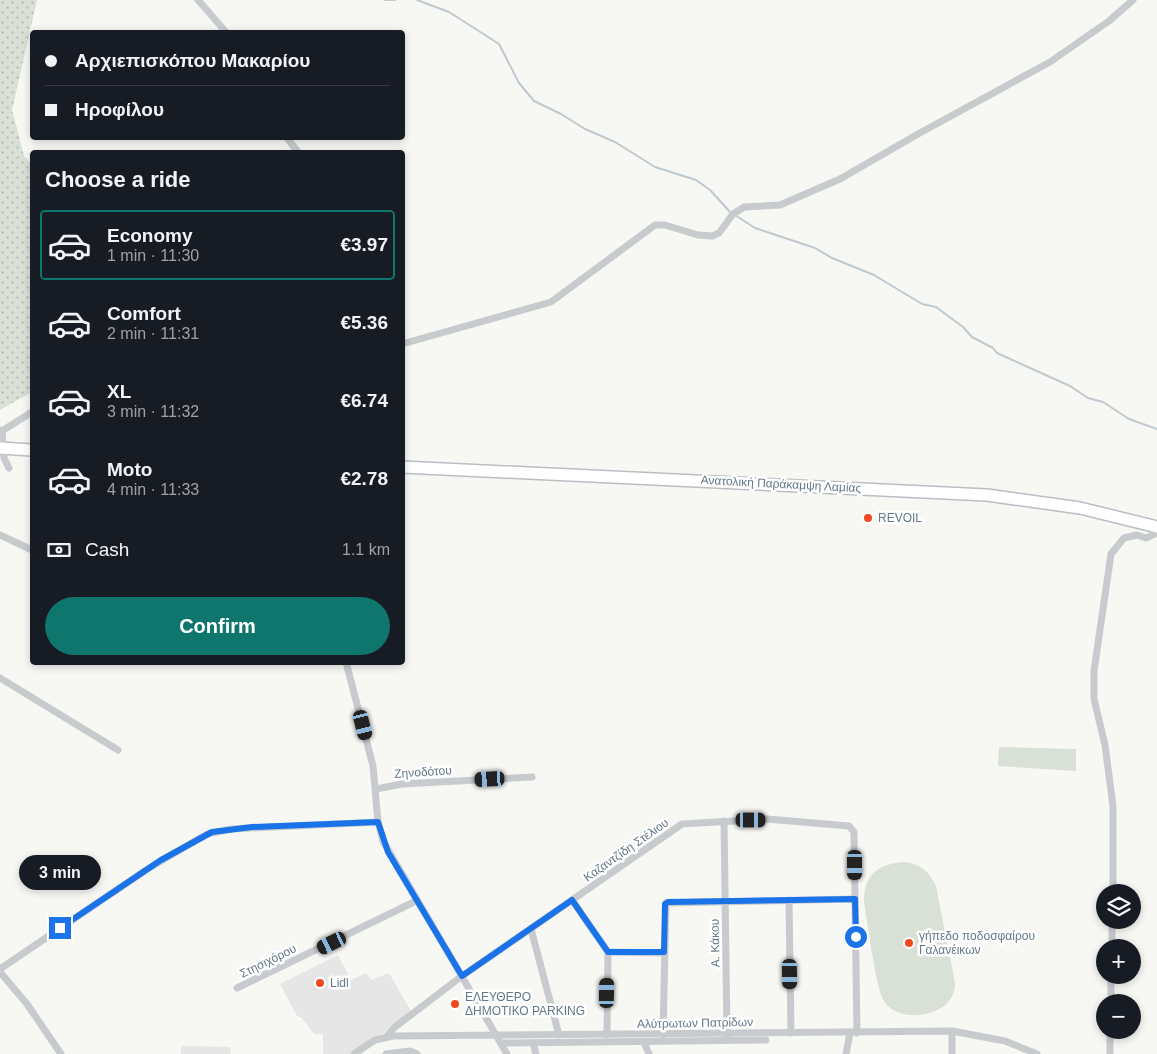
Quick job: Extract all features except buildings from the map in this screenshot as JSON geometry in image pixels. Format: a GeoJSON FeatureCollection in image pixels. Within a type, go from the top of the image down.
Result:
{"type":"FeatureCollection","features":[{"type":"Feature","properties":{"kind":"main road"},"geometry":{"type":"LineString","coordinates":[[2,453],[30,450]]}},
{"type":"Feature","properties":{"kind":"main road","name":"Ανατολική Παράκαμψη Λαμίας"},"geometry":{"type":"LineString","coordinates":[[405,467],[987,495],[1080,508],[1157,528]]}},
{"type":"Feature","properties":{"kind":"street"},"geometry":{"type":"LineString","coordinates":[[198,0],[224,30]]}},
{"type":"Feature","properties":{"kind":"street"},"geometry":{"type":"LineString","coordinates":[[405,343],[551,302],[655,225],[665,225],[698,236],[712,236],[719,233],[733,214],[744,207],[780,205],[840,179],[1050,62],[1108,21],[1133,0]]}},
{"type":"Feature","properties":{"kind":"street"},"geometry":{"type":"LineString","coordinates":[[289,140],[296,150]]}},
{"type":"Feature","properties":{"kind":"street"},"geometry":{"type":"LineString","coordinates":[[9,468],[2,453],[1,431],[30,413]]}},
{"type":"Feature","properties":{"kind":"street"},"geometry":{"type":"LineString","coordinates":[[1113,884],[1114,806],[1105,745],[1094,699],[1094,671],[1111,554],[1124,538],[1137,535],[1146,538],[1157,533]]}},
{"type":"Feature","properties":{"kind":"street"},"geometry":{"type":"LineString","coordinates":[[0,535],[30,549]]}},
{"type":"Feature","properties":{"kind":"street"},"geometry":{"type":"LineString","coordinates":[[347,665],[369,751],[376,789],[378,822],[388,852],[507,1054]]}},
{"type":"Feature","properties":{"kind":"street"},"geometry":{"type":"LineString","coordinates":[[0,678],[118,750]]}},
{"type":"Feature","properties":{"kind":"street","name":"Ζηνοδότου"},"geometry":{"type":"LineString","coordinates":[[376,789],[402,784],[532,777]]}},
{"type":"Feature","properties":{"kind":"street","name":"Καζαντζίδη Στέλιου"},"geometry":{"type":"LineString","coordinates":[[386,1037],[395,1027],[462,976],[682,824],[779,820],[849,826],[854,832],[855,899]]}},
{"type":"Feature","properties":{"kind":"street","name":"Α. Κάκου"},"geometry":{"type":"LineString","coordinates":[[724,821],[727,1035]]}},
{"type":"Feature","properties":{"kind":"street"},"geometry":{"type":"LineString","coordinates":[[61,1054],[27,1004],[0,971],[139,875],[207,834],[238,828],[378,822]]}},
{"type":"Feature","properties":{"kind":"street"},"geometry":{"type":"LineString","coordinates":[[663,1035],[665,904],[668,902],[726,900],[855,899],[854,1033],[846,1054]]}},
{"type":"Feature","properties":{"kind":"street"},"geometry":{"type":"LineString","coordinates":[[572,900],[608,952],[606,1035]]}},
{"type":"Feature","properties":{"kind":"street"},"geometry":{"type":"LineString","coordinates":[[789,900],[791,1033]]}},
{"type":"Feature","properties":{"kind":"street","name":"Στησιχόρου"},"geometry":{"type":"LineString","coordinates":[[237,988],[416,901]]}},
{"type":"Feature","properties":{"kind":"street"},"geometry":{"type":"LineString","coordinates":[[531,928],[559,1035]]}},
{"type":"Feature","properties":{"kind":"street"},"geometry":{"type":"LineString","coordinates":[[608,952],[664,952]]}},
{"type":"Feature","properties":{"kind":"street"},"geometry":{"type":"LineString","coordinates":[[952,1031],[952,1054]]}},
{"type":"Feature","properties":{"kind":"street","name":"Αλύτρωτων Πατρίδων"},"geometry":{"type":"LineString","coordinates":[[354,1054],[375,1040],[386,1037],[727,1035],[952,1031],[1005,1041],[1036,1054]]}},
{"type":"Feature","properties":{"kind":"street"},"geometry":{"type":"LineString","coordinates":[[1110,1039],[1110,1054]]}},
{"type":"Feature","properties":{"kind":"street"},"geometry":{"type":"LineString","coordinates":[[501,1043],[766,1040]]}},
{"type":"Feature","properties":{"kind":"street"},"geometry":{"type":"LineString","coordinates":[[644,1042],[649,1054]]}},
{"type":"Feature","properties":{"kind":"street"},"geometry":{"type":"LineString","coordinates":[[533,1043],[536,1054]]}},
{"type":"Feature","properties":{"kind":"street"},"geometry":{"type":"LineString","coordinates":[[386,1054],[393,1052],[417,1054]]}},
{"type":"Feature","properties":{"kind":"shaded area"},"geometry":{"type":"Polygon","coordinates":[[[0,0],[37,0],[12,110],[24,156],[30,163],[30,393],[0,410],[0,0]]]}},
{"type":"Feature","properties":{"kind":"shaded area"},"geometry":{"type":"Polygon","coordinates":[[[999,747],[1076,749],[1076,771],[998,766],[999,747]]]}},
{"type":"Feature","properties":{"kind":"shaded area","name":"γήπεδο ποδοσφαίρου Γαλανέικων"},"geometry":{"type":"Polygon","coordinates":[[[906,862],[924,870],[936,886],[955,983],[952,996],[944,1006],[931,1013],[916,1015],[895,1011],[884,1001],[875,969],[864,902],[867,884],[875,872],[888,865],[906,862]]]}},
{"type":"Feature","properties":{"kind":"shaded area"},"geometry":{"type":"Polygon","coordinates":[[[338,955],[351,980],[366,973],[371,980],[389,973],[412,1013],[353,1054],[323,1054],[323,1034],[314,1034],[302,1018],[297,1016],[280,984],[338,955]]]}},
{"type":"Feature","properties":{"kind":"shaded area"},"geometry":{"type":"Polygon","coordinates":[[[181,1046],[230,1047],[231,1054],[181,1054],[181,1046]]]}},
{"type":"Feature","properties":{"kind":"waterway"},"geometry":{"type":"LineString","coordinates":[[385,0],[395,0]]}},
{"type":"Feature","properties":{"kind":"waterway"},"geometry":{"type":"LineString","coordinates":[[417,0],[449,12],[499,44],[519,83],[534,101],[561,114],[585,129],[615,142],[655,167],[696,180],[710,190],[731,213]]}},
{"type":"Feature","properties":{"kind":"waterway"},"geometry":{"type":"LineString","coordinates":[[735,215],[755,228],[815,248],[832,258],[874,275],[922,304],[936,307],[963,327],[972,337],[993,348],[997,353],[1070,386],[1088,398],[1103,402],[1129,419],[1157,429]]}},
{"type":"Feature","properties":{"kind":"place","name":"REVOIL"},"geometry":{"type":"Point","coordinates":[868,518]}},
{"type":"Feature","properties":{"kind":"place","name":"γήπεδο ποδοσφαίρου Γαλανέικων"},"geometry":{"type":"Point","coordinates":[909,943]}},
{"type":"Feature","properties":{"kind":"place","name":"Lidl"},"geometry":{"type":"Point","coordinates":[320,983]}},
{"type":"Feature","properties":{"kind":"place","name":"ΕΛΕΥΘΕΡΟ ΔΗΜΟΤΙΚΟ PARKING"},"geometry":{"type":"Point","coordinates":[455,1004]}},
{"type":"Feature","properties":{"kind":"route"},"geometry":{"type":"LineString","coordinates":[[60,928],[161,860],[212,832],[252,827],[378,822],[388,852],[462,976],[572,900],[608,952],[664,952],[666,902],[855,899],[856,937]]}}]}
